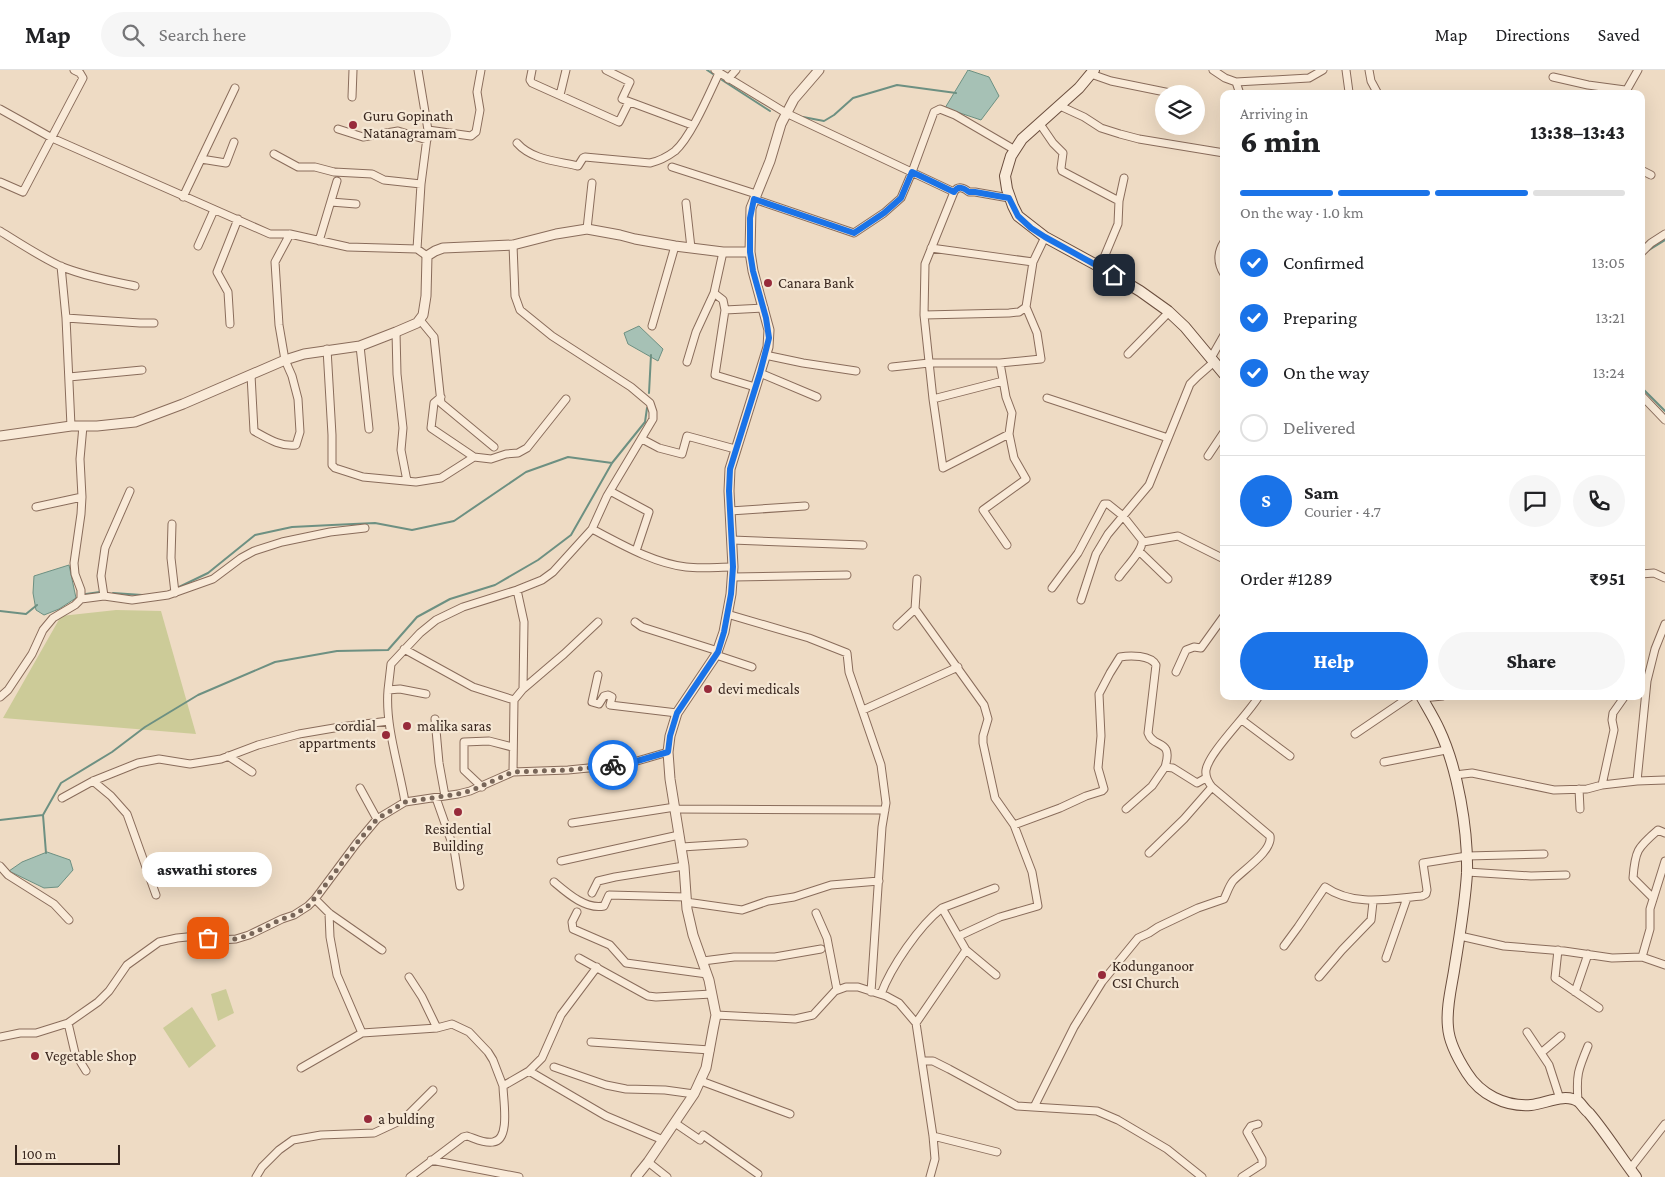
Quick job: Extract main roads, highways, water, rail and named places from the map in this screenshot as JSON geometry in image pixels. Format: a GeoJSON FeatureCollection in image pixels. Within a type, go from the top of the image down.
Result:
{"type":"FeatureCollection","features":[{"type":"Feature","properties":{"kind":"main road"},"geometry":{"type":"LineString","coordinates":[[1092,72],[1079,88],[1022,139],[1011,156],[1005,176],[1009,198],[1018,216],[1045,237],[1140,291],[1169,312],[1220,369]]}},
{"type":"Feature","properties":{"kind":"main road"},"geometry":{"type":"LineString","coordinates":[[1420,700],[1439,730],[1455,775],[1467,856],[1464,911],[1448,1009],[1448,1028],[1451,1042],[1476,1087],[1502,1101],[1532,1105],[1568,1098],[1578,1101],[1605,1133],[1632,1174]]}},
{"type":"Feature","properties":{"kind":"waterway"},"geometry":{"type":"LineString","coordinates":[[707,70],[713,74]]}},
{"type":"Feature","properties":{"kind":"waterway"},"geometry":{"type":"LineString","coordinates":[[722,80],[770,111]]}},
{"type":"Feature","properties":{"kind":"waterway"},"geometry":{"type":"LineString","coordinates":[[803,117],[824,121],[834,115],[853,98],[897,85],[956,93]]}},
{"type":"Feature","properties":{"kind":"waterway"},"geometry":{"type":"LineString","coordinates":[[1649,250],[1665,240]]}},
{"type":"Feature","properties":{"kind":"waterway"},"geometry":{"type":"LineString","coordinates":[[649,393],[651,355]]}},
{"type":"Feature","properties":{"kind":"waterway"},"geometry":{"type":"LineString","coordinates":[[1645,391],[1665,411]]}},
{"type":"Feature","properties":{"kind":"waterway"},"geometry":{"type":"LineString","coordinates":[[46,853],[43,815],[61,783],[112,752],[145,727],[198,695],[275,662],[337,651],[388,650],[417,617],[450,599],[495,585],[538,560],[571,535],[612,463],[645,422],[647,408]]}},
{"type":"Feature","properties":{"kind":"waterway"},"geometry":{"type":"LineString","coordinates":[[179,587],[208,573],[255,535],[292,527],[375,523],[412,530],[454,521],[526,472],[568,457],[612,463]]}},
{"type":"Feature","properties":{"kind":"waterway"},"geometry":{"type":"LineString","coordinates":[[86,594],[100,592]]}},
{"type":"Feature","properties":{"kind":"waterway"},"geometry":{"type":"LineString","coordinates":[[113,593],[142,595]]}},
{"type":"Feature","properties":{"kind":"waterway"},"geometry":{"type":"LineString","coordinates":[[0,611],[26,614],[37,605]]}},
{"type":"Feature","properties":{"kind":"waterway"},"geometry":{"type":"LineString","coordinates":[[0,820],[43,815]]}},
{"type":"Feature","properties":{"kind":"place","name":"Guru Gopinath Natanagramam"},"geometry":{"type":"Point","coordinates":[353,125]}},
{"type":"Feature","properties":{"kind":"place","name":"Canara Bank"},"geometry":{"type":"Point","coordinates":[768,283]}},
{"type":"Feature","properties":{"kind":"place","name":"devi medicals"},"geometry":{"type":"Point","coordinates":[708,689]}},
{"type":"Feature","properties":{"kind":"place","name":"malika saras"},"geometry":{"type":"Point","coordinates":[407,726]}},
{"type":"Feature","properties":{"kind":"place","name":"cordial appartments"},"geometry":{"type":"Point","coordinates":[386,735]}},
{"type":"Feature","properties":{"kind":"place","name":"Residential Building"},"geometry":{"type":"Point","coordinates":[458,812]}},
{"type":"Feature","properties":{"kind":"place","name":"aswathi stores"},"geometry":{"type":"Point","coordinates":[208,938]}},
{"type":"Feature","properties":{"kind":"place","name":"Kodunganoor CSI Church"},"geometry":{"type":"Point","coordinates":[1102,975]}},
{"type":"Feature","properties":{"kind":"place","name":"Vegetable Shop"},"geometry":{"type":"Point","coordinates":[35,1056]}},
{"type":"Feature","properties":{"kind":"place","name":"a bulding"},"geometry":{"type":"Point","coordinates":[368,1119]}}]}
